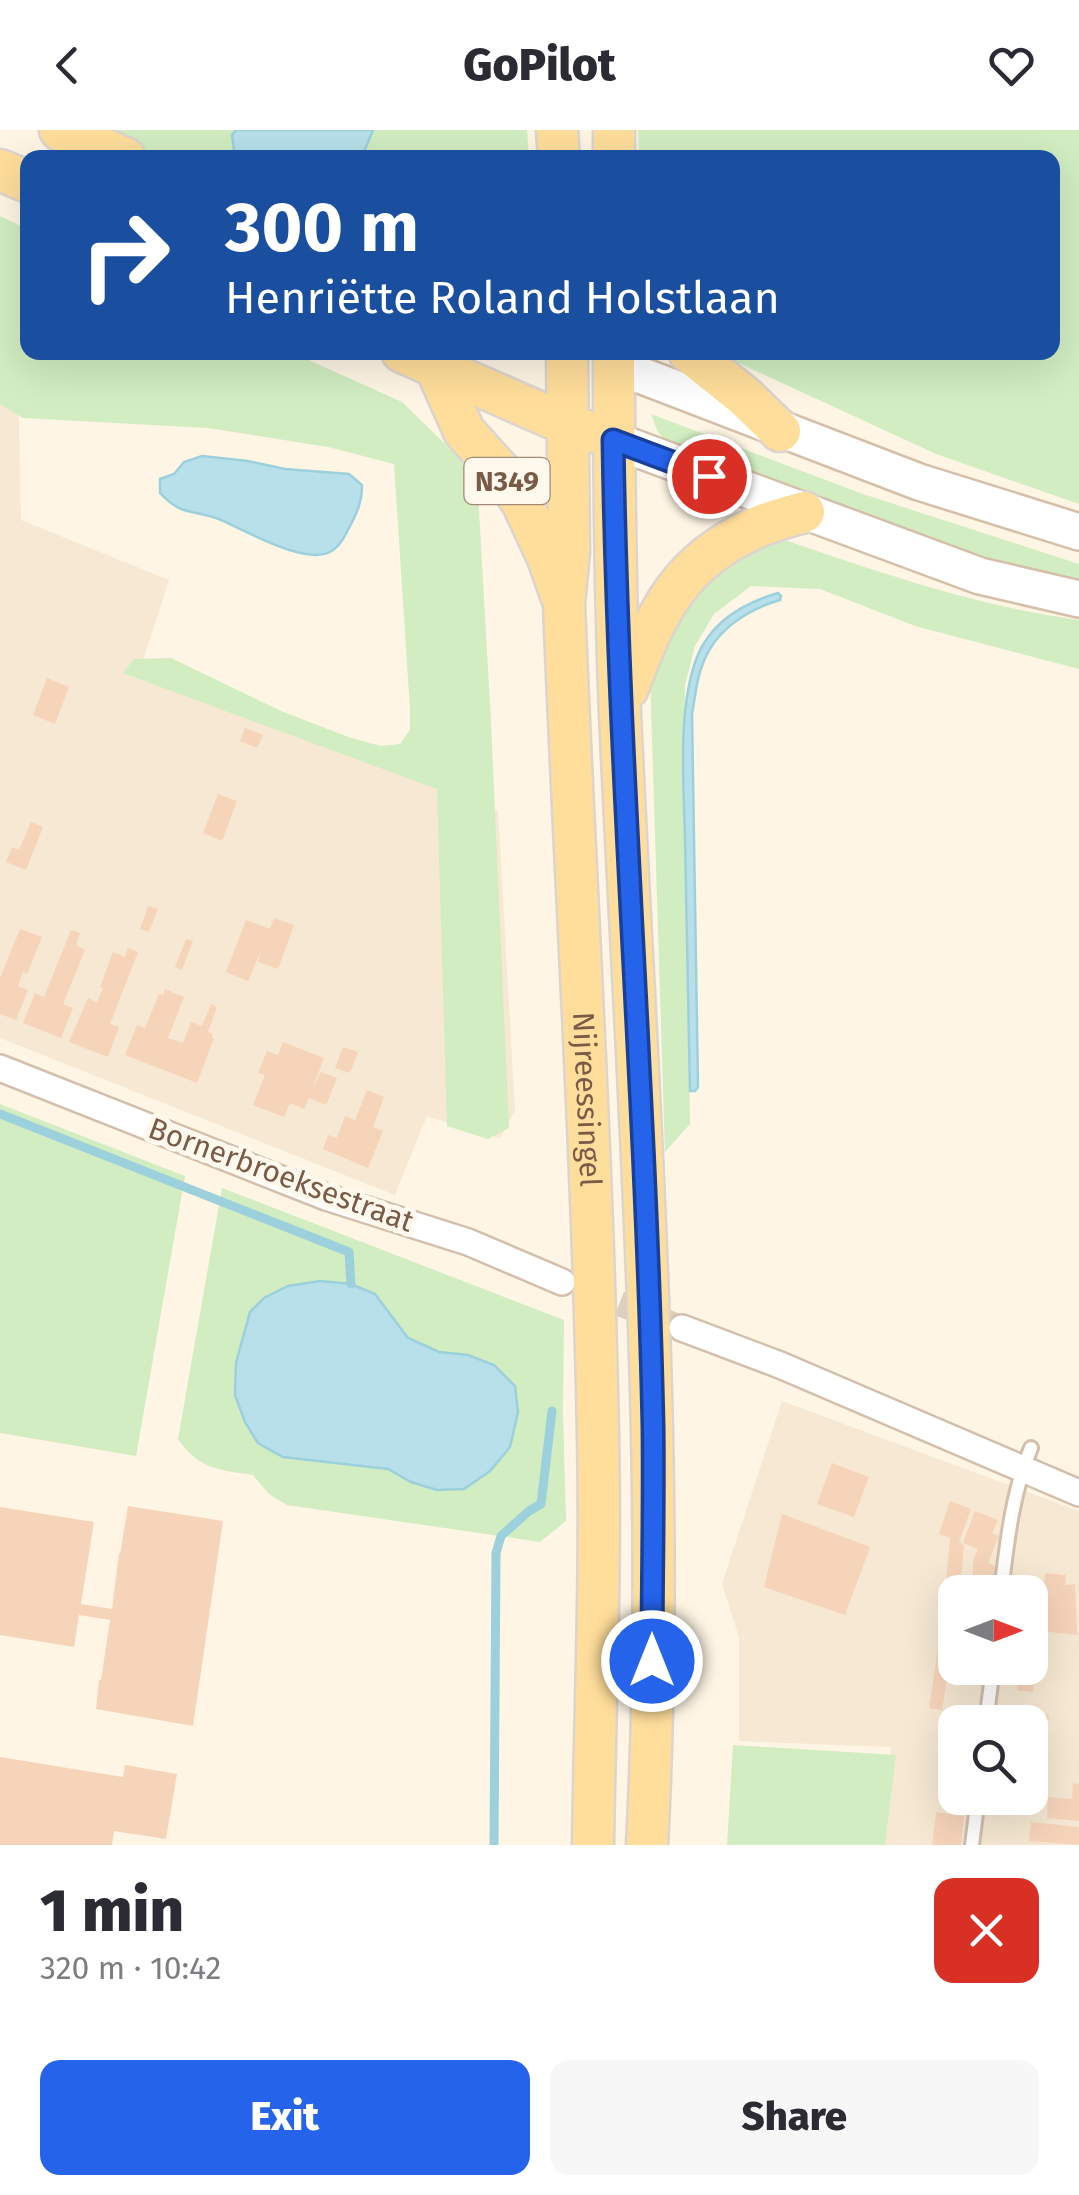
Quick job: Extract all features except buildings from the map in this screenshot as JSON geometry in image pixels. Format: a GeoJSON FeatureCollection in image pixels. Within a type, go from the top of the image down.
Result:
{"type":"FeatureCollection","features":[{"type":"Feature","properties":{"kind":"main road"},"geometry":{"type":"LineString","coordinates":[[60,130],[107,150]]}},
{"type":"Feature","properties":{"kind":"main road","name":"N349"},"geometry":{"type":"LineString","coordinates":[[419,360],[568,424]]}},
{"type":"Feature","properties":{"kind":"main road","name":"N349"},"geometry":{"type":"LineString","coordinates":[[419,360],[464,431],[522,502],[564,604]]}},
{"type":"Feature","properties":{"kind":"main road","name":"Nijreessingel"},"geometry":{"type":"LineString","coordinates":[[567,360],[570,551],[564,604],[598,1438],[593,1845]]}},
{"type":"Feature","properties":{"kind":"main road","name":"Nijreessingel"},"geometry":{"type":"LineString","coordinates":[[604,360],[613,440],[620,710],[653,1428],[647,1845]]}},
{"type":"Feature","properties":{"kind":"main road"},"geometry":{"type":"LineString","coordinates":[[611,360],[919,482],[1079,532]]}},
{"type":"Feature","properties":{"kind":"main road"},"geometry":{"type":"LineString","coordinates":[[699,360],[780,430]]}},
{"type":"Feature","properties":{"kind":"main road"},"geometry":{"type":"LineString","coordinates":[[568,424],[980,576],[1079,599]]}},
{"type":"Feature","properties":{"kind":"main road"},"geometry":{"type":"LineString","coordinates":[[620,710],[657,618],[670,594],[693,568],[721,546],[759,526],[804,512]]}},
{"type":"Feature","properties":{"kind":"street","name":"Bornerbroeksestraat"},"geometry":{"type":"LineString","coordinates":[[0,1068],[326,1197],[468,1242],[562,1282]]}},
{"type":"Feature","properties":{"kind":"street"},"geometry":{"type":"LineString","coordinates":[[682,1328],[1027,1458],[1079,1493]]}},
{"type":"Feature","properties":{"kind":"lane"},"geometry":{"type":"LineString","coordinates":[[1003,1575],[1008,1530],[1027,1458]]}},
{"type":"Feature","properties":{"kind":"lane"},"geometry":{"type":"LineString","coordinates":[[972,1845],[976,1815]]}},
{"type":"Feature","properties":{"kind":"shaded area"},"geometry":{"type":"Polygon","coordinates":[[[0,376],[18,378],[21,520],[169,580],[141,667],[498,811],[515,1111],[500,1138],[427,1116],[395,1195],[0,1038],[0,376]]]}},
{"type":"Feature","properties":{"kind":"shaded area"},"geometry":{"type":"Polygon","coordinates":[[[782,1401],[1079,1511],[1079,1845],[880,1845],[891,1747],[739,1741],[739,1637],[722,1584],[782,1401]]]}},
{"type":"Feature","properties":{"kind":"green space"},"geometry":{"type":"Polygon","coordinates":[[[93,130],[236,130],[232,135],[234,150],[142,150],[93,130]]]}},
{"type":"Feature","properties":{"kind":"green space"},"geometry":{"type":"Polygon","coordinates":[[[373,130],[527,130],[528,150],[365,150],[373,130]]]}},
{"type":"Feature","properties":{"kind":"green space"},"geometry":{"type":"Polygon","coordinates":[[[638,130],[1079,130],[1079,504],[936,454],[732,360],[1060,360],[1060,150],[639,150],[638,130]]]}},
{"type":"Feature","properties":{"kind":"green space"},"geometry":{"type":"Polygon","coordinates":[[[0,216],[20,226],[20,360],[309,360],[402,402],[477,475],[509,1128],[488,1139],[447,1126],[437,789],[123,673],[134,659],[171,658],[281,711],[351,738],[381,746],[400,744],[410,730],[410,709],[394,464],[328,447],[208,428],[23,418],[0,404],[0,216]]]}},
{"type":"Feature","properties":{"kind":"green space"},"geometry":{"type":"Polygon","coordinates":[[[651,414],[863,494],[1079,564],[1079,584],[925,540],[673,448],[658,432],[651,414]]]}},
{"type":"Feature","properties":{"kind":"green space"},"geometry":{"type":"Polygon","coordinates":[[[776,537],[963,597],[1079,620],[1079,669],[915,626],[820,589],[751,586],[714,614],[695,646],[685,685],[690,1124],[665,1152],[650,674],[691,587],[720,562],[776,537]]]}},
{"type":"Feature","properties":{"kind":"green space"},"geometry":{"type":"Polygon","coordinates":[[[0,1104],[185,1176],[136,1456],[0,1433],[0,1104]]]}},
{"type":"Feature","properties":{"kind":"green space"},"geometry":{"type":"Polygon","coordinates":[[[222,1188],[564,1320],[566,1521],[540,1542],[287,1505],[269,1494],[253,1475],[202,1462],[178,1439],[222,1188]],[[375,1294],[250,1312],[236,1363],[388,1469],[427,1488],[459,1490],[490,1471],[468,1355],[439,1352],[408,1337],[375,1294]]]}},
{"type":"Feature","properties":{"kind":"green space"},"geometry":{"type":"Polygon","coordinates":[[[733,1745],[896,1755],[885,1845],[727,1845],[733,1745]]]}},
{"type":"Feature","properties":{"kind":"water"},"geometry":{"type":"Polygon","coordinates":[[[236,130],[373,130],[365,150],[234,150],[232,135],[236,130]]]}},
{"type":"Feature","properties":{"kind":"water"},"geometry":{"type":"Polygon","coordinates":[[[202,456],[349,474],[362,485],[361,497],[336,548],[319,555],[306,554],[168,501],[160,493],[160,479],[174,474],[184,462],[202,456]]]}},
{"type":"Feature","properties":{"kind":"water"},"geometry":{"type":"Polygon","coordinates":[[[778,593],[780,600],[744,616],[714,642],[696,690],[692,714],[698,1087],[690,1091],[683,771],[684,723],[691,677],[703,645],[720,624],[741,608],[778,593]]]}},
{"type":"Feature","properties":{"kind":"water"},"geometry":{"type":"Polygon","coordinates":[[[320,1281],[351,1284],[375,1294],[408,1338],[439,1352],[468,1355],[494,1365],[515,1386],[518,1412],[510,1447],[490,1471],[464,1489],[437,1490],[388,1469],[283,1457],[258,1443],[235,1395],[236,1363],[250,1312],[264,1298],[288,1286],[320,1281]]]}},
{"type":"Feature","properties":{"kind":"waterway"},"geometry":{"type":"LineString","coordinates":[[0,1114],[349,1252],[351,1284]]}},
{"type":"Feature","properties":{"kind":"waterway"},"geometry":{"type":"LineString","coordinates":[[494,1845],[496,1553],[501,1536],[541,1504],[552,1411]]}},
{"type":"Feature","properties":{"kind":"tunnel"},"geometry":{"type":"LineString","coordinates":[[585,1290],[682,1328]]}},
{"type":"Feature","properties":{"kind":"route"},"geometry":{"type":"LineString","coordinates":[[652,1661],[653,1428],[620,710],[613,440],[709,476]]}}]}
